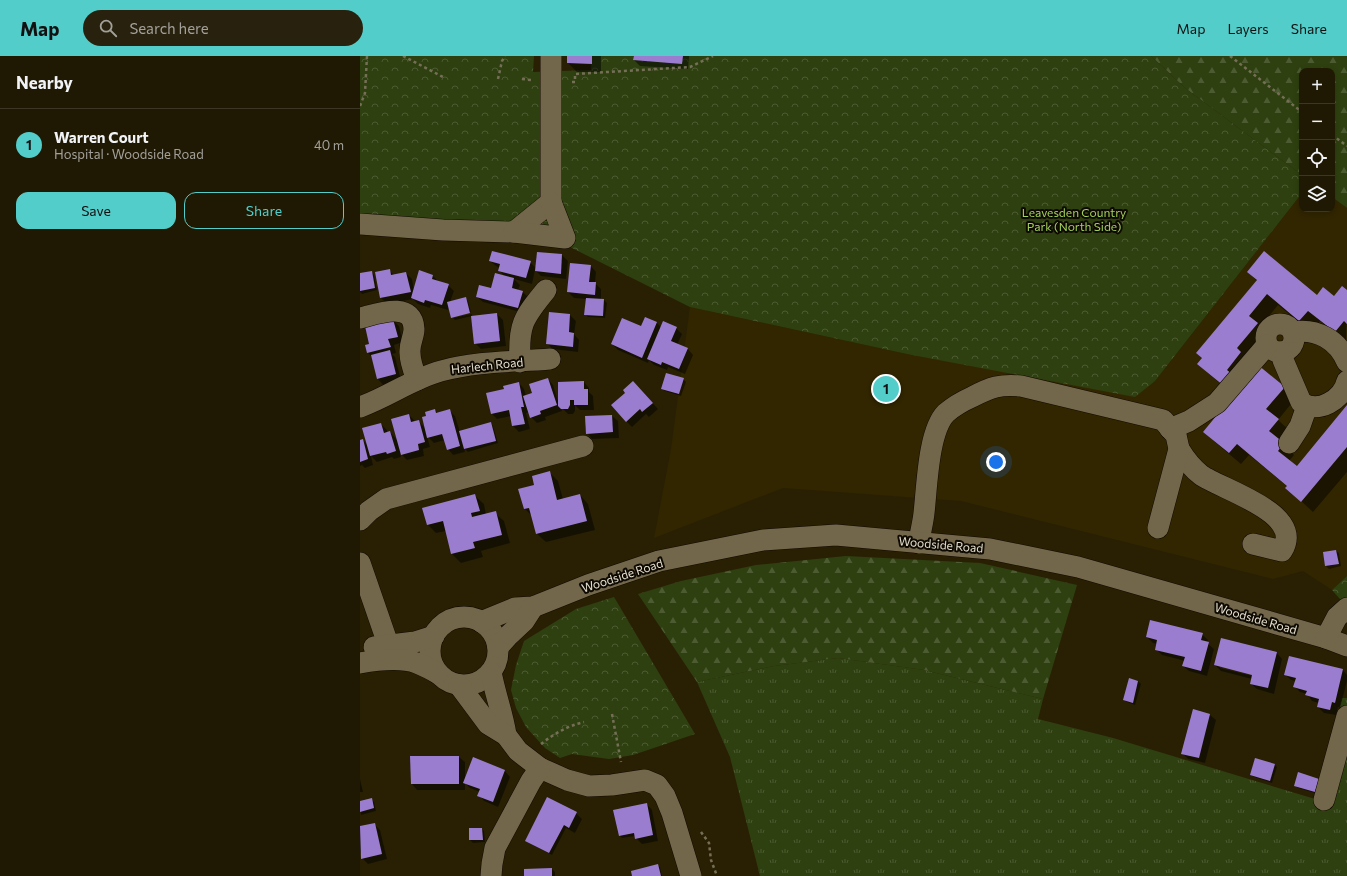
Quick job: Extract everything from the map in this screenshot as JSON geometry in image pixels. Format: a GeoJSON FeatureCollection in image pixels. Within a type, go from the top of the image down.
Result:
{"type":"FeatureCollection","features":[{"type":"Feature","properties":{"kind":"street"},"geometry":{"type":"LineString","coordinates":[[360,224],[444,230],[514,232],[564,238],[551,202],[551,56]]}},
{"type":"Feature","properties":{"kind":"street"},"geometry":{"type":"LineString","coordinates":[[514,232],[551,202]]}},
{"type":"Feature","properties":{"kind":"street"},"geometry":{"type":"LineString","coordinates":[[520,362],[520,336],[523,323],[528,311],[546,290]]}},
{"type":"Feature","properties":{"kind":"street"},"geometry":{"type":"LineString","coordinates":[[360,318],[402,311],[408,314],[412,320],[414,329],[410,346],[410,355],[417,380]]}},
{"type":"Feature","properties":{"kind":"street"},"geometry":{"type":"LineString","coordinates":[[1347,362],[1340,348],[1316,332],[1303,330],[1293,332],[1288,326],[1279,323],[1270,326],[1266,334],[1274,349],[1283,360],[1302,402],[1307,406],[1315,407],[1332,401],[1340,394],[1347,381]]}},
{"type":"Feature","properties":{"kind":"street"},"geometry":{"type":"LineString","coordinates":[[1170,429],[1190,421],[1217,403],[1274,349]]}},
{"type":"Feature","properties":{"kind":"street","name":"Harlech Road"},"geometry":{"type":"LineString","coordinates":[[360,407],[380,399],[417,380],[440,371],[465,365],[490,362],[520,362],[550,359]]}},
{"type":"Feature","properties":{"kind":"street"},"geometry":{"type":"LineString","coordinates":[[919,543],[934,433],[946,414],[965,400],[986,390],[1005,385],[1021,386],[1162,420],[1176,435],[1179,449],[1188,463],[1202,476],[1258,504],[1282,523],[1286,533],[1285,546],[1282,552],[1253,544]]}},
{"type":"Feature","properties":{"kind":"street"},"geometry":{"type":"LineString","coordinates":[[1289,443],[1300,426],[1307,406]]}},
{"type":"Feature","properties":{"kind":"street"},"geometry":{"type":"LineString","coordinates":[[360,520],[368,511],[386,499],[583,446]]}},
{"type":"Feature","properties":{"kind":"street"},"geometry":{"type":"LineString","coordinates":[[1158,528],[1179,449]]}},
{"type":"Feature","properties":{"kind":"street","name":"Woodside Road"},"geometry":{"type":"LineString","coordinates":[[481,622],[515,608],[533,607],[588,585],[659,561],[763,540],[836,535],[990,548],[1078,567],[1326,638],[1347,646]]}},
{"type":"Feature","properties":{"kind":"street"},"geometry":{"type":"LineString","coordinates":[[360,563],[388,644]]}},
{"type":"Feature","properties":{"kind":"street"},"geometry":{"type":"LineString","coordinates":[[498,647],[524,621],[533,607]]}},
{"type":"Feature","properties":{"kind":"street"},"geometry":{"type":"LineString","coordinates":[[1326,638],[1336,617],[1347,608]]}},
{"type":"Feature","properties":{"kind":"street"},"geometry":{"type":"LineString","coordinates":[[464,617],[473,618],[489,628],[495,637],[498,647],[496,665],[482,680],[471,685],[451,683],[444,679],[432,664],[430,655],[434,636],[439,628],[446,622],[464,617]]}},
{"type":"Feature","properties":{"kind":"street"},"geometry":{"type":"LineString","coordinates":[[360,649],[388,644],[415,642],[434,636]]}},
{"type":"Feature","properties":{"kind":"street"},"geometry":{"type":"LineString","coordinates":[[360,663],[404,660],[416,663],[437,672]]}},
{"type":"Feature","properties":{"kind":"street"},"geometry":{"type":"LineString","coordinates":[[491,672],[496,694],[503,714],[506,735]]}},
{"type":"Feature","properties":{"kind":"street"},"geometry":{"type":"LineString","coordinates":[[459,685],[488,724],[506,735],[518,751],[540,768],[567,780],[589,786],[612,785],[645,780],[658,785],[665,796],[672,813],[691,876]]}},
{"type":"Feature","properties":{"kind":"street"},"geometry":{"type":"LineString","coordinates":[[1324,800],[1347,716]]}},
{"type":"Feature","properties":{"kind":"street"},"geometry":{"type":"LineString","coordinates":[[491,876],[495,848],[540,768]]}},
{"type":"Feature","properties":{"kind":"path"},"geometry":{"type":"LineString","coordinates":[[360,106],[366,93],[367,56]]}},
{"type":"Feature","properties":{"kind":"path"},"geometry":{"type":"LineString","coordinates":[[403,56],[443,77]]}},
{"type":"Feature","properties":{"kind":"path"},"geometry":{"type":"LineString","coordinates":[[498,78],[502,61],[505,56]]}},
{"type":"Feature","properties":{"kind":"path"},"geometry":{"type":"LineString","coordinates":[[551,82],[576,82],[575,74],[690,68],[713,56]]}},
{"type":"Feature","properties":{"kind":"path"},"geometry":{"type":"LineString","coordinates":[[1230,56],[1299,110]]}},
{"type":"Feature","properties":{"kind":"path"},"geometry":{"type":"LineString","coordinates":[[1335,137],[1347,146]]}},
{"type":"Feature","properties":{"kind":"path"},"geometry":{"type":"LineString","coordinates":[[612,714],[621,762]]}},
{"type":"Feature","properties":{"kind":"path"},"geometry":{"type":"LineString","coordinates":[[537,747],[567,727],[584,722]]}},
{"type":"Feature","properties":{"kind":"shaded area"},"geometry":{"type":"Polygon","coordinates":[[[1299,197],[1299,212],[1335,212],[1335,199],[1347,208],[1347,576],[1332,590],[1303,571],[1273,579],[961,501],[783,488],[654,538],[671,449],[690,307],[907,354],[1155,381],[1299,197]]]}},
{"type":"Feature","properties":{"kind":"green space","name":"Leavesden Country Park (North Side)"},"geometry":{"type":"Polygon","coordinates":[[[360,56],[534,56],[533,72],[591,70],[592,56],[1151,56],[1185,88],[1299,173],[1299,197],[1155,381],[1135,397],[907,354],[690,307],[568,246],[360,232],[360,56]]]}},
{"type":"Feature","properties":{"kind":"green space"},"geometry":{"type":"Polygon","coordinates":[[[1151,56],[1347,56],[1347,208],[1335,199],[1335,68],[1299,68],[1299,173],[1185,88],[1151,56]]]}},
{"type":"Feature","properties":{"kind":"green space"},"geometry":{"type":"Polygon","coordinates":[[[846,556],[980,563],[1077,585],[1043,699],[924,670],[838,658],[774,666],[697,682],[638,594],[681,581],[756,565],[846,556]]]}},
{"type":"Feature","properties":{"kind":"green space"},"geometry":{"type":"Polygon","coordinates":[[[1347,576],[1347,607],[1332,590],[1347,576]]]}},
{"type":"Feature","properties":{"kind":"green space"},"geometry":{"type":"Polygon","coordinates":[[[614,597],[695,734],[633,755],[609,759],[572,754],[560,758],[545,748],[526,727],[516,708],[511,690],[516,665],[524,641],[576,609],[614,597]]]}},
{"type":"Feature","properties":{"kind":"green space"},"geometry":{"type":"Polygon","coordinates":[[[838,658],[924,670],[1043,699],[1038,719],[1113,738],[1315,799],[1342,698],[1347,698],[1347,876],[760,876],[730,757],[697,682],[774,666],[838,658]]]}},
{"type":"Feature","properties":{"kind":"building"},"geometry":{"type":"Polygon","coordinates":[[[567,56],[592,56],[592,64],[567,63],[567,56]]]}},
{"type":"Feature","properties":{"kind":"building"},"geometry":{"type":"Polygon","coordinates":[[[634,56],[683,56],[682,64],[633,60],[634,56]]]}},
{"type":"Feature","properties":{"kind":"building"},"geometry":{"type":"Polygon","coordinates":[[[492,251],[531,261],[526,278],[498,271],[500,264],[489,261],[492,251]]]}},
{"type":"Feature","properties":{"kind":"building"},"geometry":{"type":"Polygon","coordinates":[[[1264,251],[1317,295],[1323,287],[1334,296],[1342,286],[1347,290],[1347,324],[1344,321],[1335,332],[1308,311],[1299,321],[1267,294],[1249,316],[1258,323],[1237,348],[1241,352],[1227,370],[1233,375],[1224,386],[1197,364],[1202,358],[1196,353],[1257,280],[1247,272],[1264,251]]]}},
{"type":"Feature","properties":{"kind":"building"},"geometry":{"type":"Polygon","coordinates":[[[537,252],[562,254],[561,274],[535,271],[537,252]]]}},
{"type":"Feature","properties":{"kind":"building"},"geometry":{"type":"Polygon","coordinates":[[[570,263],[591,265],[589,282],[596,282],[595,295],[567,292],[570,263]]]}},
{"type":"Feature","properties":{"kind":"building"},"geometry":{"type":"Polygon","coordinates":[[[390,269],[391,275],[406,272],[411,292],[380,298],[375,272],[390,269]]]}},
{"type":"Feature","properties":{"kind":"building"},"geometry":{"type":"Polygon","coordinates":[[[419,270],[433,275],[432,279],[449,284],[442,305],[425,300],[424,303],[411,298],[419,270]]]}},
{"type":"Feature","properties":{"kind":"building"},"geometry":{"type":"Polygon","coordinates":[[[372,271],[375,288],[360,291],[360,273],[372,271]]]}},
{"type":"Feature","properties":{"kind":"building"},"geometry":{"type":"Polygon","coordinates":[[[495,273],[514,278],[512,288],[523,291],[518,308],[476,297],[479,285],[491,288],[495,273]]]}},
{"type":"Feature","properties":{"kind":"building"},"geometry":{"type":"Polygon","coordinates":[[[466,297],[470,313],[451,318],[447,302],[466,297]]]}},
{"type":"Feature","properties":{"kind":"building"},"geometry":{"type":"Polygon","coordinates":[[[586,298],[604,299],[603,316],[584,315],[586,298]]]}},
{"type":"Feature","properties":{"kind":"building"},"geometry":{"type":"Polygon","coordinates":[[[549,312],[570,314],[569,332],[574,333],[573,347],[546,344],[549,312]]]}},
{"type":"Feature","properties":{"kind":"building"},"geometry":{"type":"Polygon","coordinates":[[[497,313],[500,341],[474,344],[471,316],[497,313]]]}},
{"type":"Feature","properties":{"kind":"building"},"geometry":{"type":"Polygon","coordinates":[[[645,317],[657,322],[642,358],[611,344],[622,318],[641,326],[645,317]]]}},
{"type":"Feature","properties":{"kind":"building"},"geometry":{"type":"Polygon","coordinates":[[[393,319],[398,337],[388,339],[391,347],[367,353],[365,345],[369,344],[365,326],[393,319]]]}},
{"type":"Feature","properties":{"kind":"building"},"geometry":{"type":"Polygon","coordinates":[[[663,321],[677,327],[671,341],[688,348],[679,369],[662,362],[661,365],[647,359],[663,321]]]}},
{"type":"Feature","properties":{"kind":"building"},"geometry":{"type":"Polygon","coordinates":[[[390,350],[396,374],[377,379],[371,355],[390,350]]]}},
{"type":"Feature","properties":{"kind":"building"},"geometry":{"type":"Polygon","coordinates":[[[1258,365],[1285,387],[1266,409],[1279,419],[1269,431],[1284,443],[1278,451],[1297,466],[1347,405],[1347,447],[1301,502],[1285,488],[1287,486],[1237,444],[1229,453],[1203,432],[1258,365]]]}},
{"type":"Feature","properties":{"kind":"building"},"geometry":{"type":"Polygon","coordinates":[[[666,373],[684,378],[679,394],[661,389],[666,373]]]}},
{"type":"Feature","properties":{"kind":"building"},"geometry":{"type":"Polygon","coordinates":[[[548,378],[557,405],[540,411],[541,414],[530,418],[523,396],[532,393],[529,384],[548,378]]]}},
{"type":"Feature","properties":{"kind":"building"},"geometry":{"type":"Polygon","coordinates":[[[584,381],[584,389],[588,389],[588,405],[574,405],[574,400],[570,400],[568,409],[561,409],[558,406],[558,382],[584,381]]]}},
{"type":"Feature","properties":{"kind":"building"},"geometry":{"type":"Polygon","coordinates":[[[633,381],[653,403],[642,412],[640,409],[626,422],[611,405],[625,393],[623,390],[633,381]]]}},
{"type":"Feature","properties":{"kind":"building"},"geometry":{"type":"Polygon","coordinates":[[[519,382],[524,407],[521,407],[525,424],[512,426],[509,410],[491,414],[486,393],[504,389],[503,386],[519,382]]]}},
{"type":"Feature","properties":{"kind":"building"},"geometry":{"type":"Polygon","coordinates":[[[435,409],[436,413],[450,409],[460,446],[447,450],[442,434],[427,438],[422,417],[426,416],[425,412],[435,409]]]}},
{"type":"Feature","properties":{"kind":"building"},"geometry":{"type":"Polygon","coordinates":[[[409,414],[411,422],[419,420],[425,442],[418,444],[419,450],[401,455],[391,419],[409,414]]]}},
{"type":"Feature","properties":{"kind":"building"},"geometry":{"type":"Polygon","coordinates":[[[612,415],[613,432],[586,434],[585,416],[612,415]]]}},
{"type":"Feature","properties":{"kind":"building"},"geometry":{"type":"Polygon","coordinates":[[[491,422],[496,441],[464,449],[459,431],[491,422]]]}},
{"type":"Feature","properties":{"kind":"building"},"geometry":{"type":"Polygon","coordinates":[[[381,423],[384,433],[390,431],[396,451],[387,454],[386,452],[370,456],[362,428],[381,423]]]}},
{"type":"Feature","properties":{"kind":"building"},"geometry":{"type":"Polygon","coordinates":[[[363,439],[368,459],[360,462],[360,440],[363,439]]]}},
{"type":"Feature","properties":{"kind":"building"},"geometry":{"type":"Polygon","coordinates":[[[550,471],[557,500],[580,494],[587,521],[536,534],[529,508],[524,509],[518,489],[534,485],[532,476],[550,471]]]}},
{"type":"Feature","properties":{"kind":"building"},"geometry":{"type":"Polygon","coordinates":[[[475,494],[480,511],[471,513],[472,517],[496,511],[502,535],[473,542],[475,548],[451,554],[443,521],[427,525],[422,508],[475,494]]]}},
{"type":"Feature","properties":{"kind":"building"},"geometry":{"type":"Polygon","coordinates":[[[1336,550],[1339,564],[1325,566],[1323,552],[1336,550]]]}},
{"type":"Feature","properties":{"kind":"building"},"geometry":{"type":"Polygon","coordinates":[[[1150,620],[1203,633],[1201,640],[1209,642],[1201,671],[1182,666],[1185,657],[1155,650],[1157,640],[1146,637],[1150,620]]]}},
{"type":"Feature","properties":{"kind":"building"},"geometry":{"type":"Polygon","coordinates":[[[1221,638],[1277,652],[1268,688],[1250,684],[1252,675],[1214,665],[1221,638]]]}},
{"type":"Feature","properties":{"kind":"building"},"geometry":{"type":"Polygon","coordinates":[[[1289,656],[1343,669],[1335,703],[1332,702],[1330,710],[1317,707],[1319,699],[1305,695],[1307,691],[1293,687],[1296,678],[1284,675],[1289,656]]]}},
{"type":"Feature","properties":{"kind":"building"},"geometry":{"type":"Polygon","coordinates":[[[1129,678],[1138,681],[1133,703],[1123,700],[1129,678]]]}},
{"type":"Feature","properties":{"kind":"building"},"geometry":{"type":"Polygon","coordinates":[[[1193,709],[1210,714],[1199,758],[1181,754],[1193,709]]]}},
{"type":"Feature","properties":{"kind":"building"},"geometry":{"type":"Polygon","coordinates":[[[410,756],[459,756],[459,784],[411,784],[410,756]]]}},
{"type":"Feature","properties":{"kind":"building"},"geometry":{"type":"Polygon","coordinates":[[[473,757],[505,770],[493,802],[477,796],[480,789],[463,783],[473,757]]]}},
{"type":"Feature","properties":{"kind":"building"},"geometry":{"type":"Polygon","coordinates":[[[1255,758],[1275,764],[1270,781],[1250,775],[1255,758]]]}},
{"type":"Feature","properties":{"kind":"building"},"geometry":{"type":"Polygon","coordinates":[[[1298,772],[1319,779],[1315,792],[1294,786],[1298,772]]]}},
{"type":"Feature","properties":{"kind":"building"},"geometry":{"type":"Polygon","coordinates":[[[547,797],[577,812],[569,828],[564,825],[549,853],[525,841],[547,797]]]}},
{"type":"Feature","properties":{"kind":"building"},"geometry":{"type":"Polygon","coordinates":[[[372,798],[374,808],[360,812],[360,801],[372,798]]]}},
{"type":"Feature","properties":{"kind":"building"},"geometry":{"type":"Polygon","coordinates":[[[647,803],[653,835],[635,839],[634,833],[619,836],[613,810],[647,803]]]}},
{"type":"Feature","properties":{"kind":"building"},"geometry":{"type":"Polygon","coordinates":[[[375,823],[382,854],[361,859],[360,826],[375,823]]]}},
{"type":"Feature","properties":{"kind":"building"},"geometry":{"type":"Polygon","coordinates":[[[469,828],[482,828],[483,840],[469,840],[469,828]]]}},
{"type":"Feature","properties":{"kind":"building"},"geometry":{"type":"Polygon","coordinates":[[[658,864],[661,876],[632,876],[631,871],[658,864]]]}},
{"type":"Feature","properties":{"kind":"building"},"geometry":{"type":"Polygon","coordinates":[[[552,868],[552,876],[524,876],[524,869],[552,868]]]}},
{"type":"Feature","properties":{"kind":"place","name":"Warren Court"},"geometry":{"type":"Point","coordinates":[886,389]}}]}
